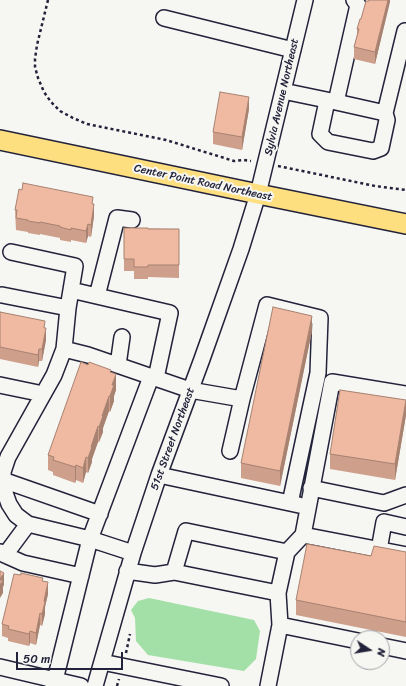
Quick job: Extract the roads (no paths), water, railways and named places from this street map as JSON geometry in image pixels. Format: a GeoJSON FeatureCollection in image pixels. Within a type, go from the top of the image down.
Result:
{"type":"FeatureCollection","features":[{"type":"Feature","properties":{"kind":"main road","name":"Center Point Road Northeast"},"geometry":{"type":"LineString","coordinates":[[0,140],[406,224]]}},
{"type":"Feature","properties":{"kind":"street","name":"Sylvia Avenue Northeast"},"geometry":{"type":"LineString","coordinates":[[258,194],[305,0]]}},
{"type":"Feature","properties":{"kind":"street"},"geometry":{"type":"LineString","coordinates":[[354,0],[358,5],[331,102],[320,134],[328,142],[373,151],[381,148],[387,120],[385,113],[405,31]]}},
{"type":"Feature","properties":{"kind":"street"},"geometry":{"type":"LineString","coordinates":[[164,18],[293,50]]}},
{"type":"Feature","properties":{"kind":"street"},"geometry":{"type":"LineString","coordinates":[[283,91],[385,113]]}},
{"type":"Feature","properties":{"kind":"street","name":"51st Street Northeast"},"geometry":{"type":"LineString","coordinates":[[96,686],[133,553],[258,194]]}},
{"type":"Feature","properties":{"kind":"street"},"geometry":{"type":"LineString","coordinates":[[97,296],[117,218],[132,220]]}},
{"type":"Feature","properties":{"kind":"street"},"geometry":{"type":"LineString","coordinates":[[10,252],[75,266],[68,308],[64,350],[54,375],[8,457],[3,472],[2,479],[8,504],[16,515],[28,524],[90,539],[133,553]]}},
{"type":"Feature","properties":{"kind":"street"},"geometry":{"type":"LineString","coordinates":[[54,683],[90,539],[154,378],[170,313],[71,290]]}},
{"type":"Feature","properties":{"kind":"street"},"geometry":{"type":"LineString","coordinates":[[2,295],[68,308]]}},
{"type":"Feature","properties":{"kind":"street"},"geometry":{"type":"LineString","coordinates":[[230,451],[267,305],[320,318],[318,373],[290,503]]}},
{"type":"Feature","properties":{"kind":"street"},"geometry":{"type":"LineString","coordinates":[[118,365],[122,337]]}},
{"type":"Feature","properties":{"kind":"street"},"geometry":{"type":"LineString","coordinates":[[64,350],[88,355],[190,390],[242,399]]}},
{"type":"Feature","properties":{"kind":"street"},"geometry":{"type":"LineString","coordinates":[[268,686],[280,625],[278,593],[287,552],[303,535],[332,382],[406,394]]}},
{"type":"Feature","properties":{"kind":"street"},"geometry":{"type":"LineString","coordinates":[[0,385],[43,394]]}},
{"type":"Feature","properties":{"kind":"street"},"geometry":{"type":"LineString","coordinates":[[159,476],[308,507]]}},
{"type":"Feature","properties":{"kind":"street"},"geometry":{"type":"LineString","coordinates":[[2,479],[100,514]]}},
{"type":"Feature","properties":{"kind":"street"},"geometry":{"type":"LineString","coordinates":[[312,488],[384,503],[406,495]]}},
{"type":"Feature","properties":{"kind":"street"},"geometry":{"type":"LineString","coordinates":[[379,550],[384,522],[406,527]]}},
{"type":"Feature","properties":{"kind":"street"},"geometry":{"type":"LineString","coordinates":[[28,524],[2,554],[23,563],[81,576]]}},
{"type":"Feature","properties":{"kind":"street"},"geometry":{"type":"LineString","coordinates":[[174,572],[186,532],[287,552]]}},
{"type":"Feature","properties":{"kind":"street"},"geometry":{"type":"LineString","coordinates":[[303,535],[406,555]]}},
{"type":"Feature","properties":{"kind":"street"},"geometry":{"type":"LineString","coordinates":[[128,571],[155,575],[174,572],[278,593]]}},
{"type":"Feature","properties":{"kind":"street"},"geometry":{"type":"LineString","coordinates":[[280,625],[350,639]]}},
{"type":"Feature","properties":{"kind":"street"},"geometry":{"type":"LineString","coordinates":[[390,648],[406,651]]}},
{"type":"Feature","properties":{"kind":"street"},"geometry":{"type":"LineString","coordinates":[[102,662],[152,679],[221,686]]}},
{"type":"Feature","properties":{"kind":"street"},"geometry":{"type":"LineString","coordinates":[[0,667],[54,683],[81,686]]}}]}
